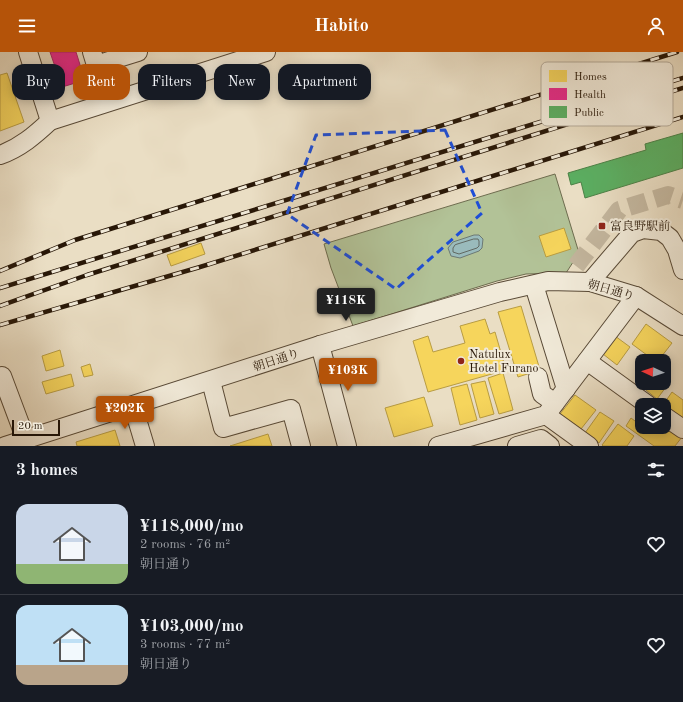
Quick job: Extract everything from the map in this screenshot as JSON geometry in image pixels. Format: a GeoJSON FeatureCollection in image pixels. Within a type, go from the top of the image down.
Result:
{"type":"FeatureCollection","features":[{"type":"Feature","properties":{"kind":"street"},"geometry":{"type":"LineString","coordinates":[[28,52],[50,121]]}},
{"type":"Feature","properties":{"kind":"street"},"geometry":{"type":"LineString","coordinates":[[92,52],[96,65],[138,52]]}},
{"type":"Feature","properties":{"kind":"street"},"geometry":{"type":"LineString","coordinates":[[0,155],[9,152],[35,135],[50,121],[266,52]]}},
{"type":"Feature","properties":{"kind":"street"},"geometry":{"type":"LineString","coordinates":[[590,282],[632,233],[643,228],[662,231],[670,238],[677,250],[683,270]]}},
{"type":"Feature","properties":{"kind":"street","name":"朝日通り"},"geometry":{"type":"LineString","coordinates":[[5,446],[320,345],[500,292],[548,282],[590,282],[636,296],[683,326]]}},
{"type":"Feature","properties":{"kind":"street"},"geometry":{"type":"LineString","coordinates":[[534,285],[556,402]]}},
{"type":"Feature","properties":{"kind":"street"},"geometry":{"type":"LineString","coordinates":[[438,446],[556,402],[636,296]]}},
{"type":"Feature","properties":{"kind":"street"},"geometry":{"type":"LineString","coordinates":[[320,345],[347,446]]}},
{"type":"Feature","properties":{"kind":"street"},"geometry":{"type":"LineString","coordinates":[[587,361],[638,398]]}},
{"type":"Feature","properties":{"kind":"street"},"geometry":{"type":"LineString","coordinates":[[0,377],[2,376],[26,440]]}},
{"type":"Feature","properties":{"kind":"street"},"geometry":{"type":"LineString","coordinates":[[538,377],[542,394],[556,402],[589,446]]}},
{"type":"Feature","properties":{"kind":"street"},"geometry":{"type":"LineString","coordinates":[[211,381],[223,428],[291,409],[301,446]]}},
{"type":"Feature","properties":{"kind":"street"},"geometry":{"type":"LineString","coordinates":[[133,406],[145,446]]}},
{"type":"Feature","properties":{"kind":"street"},"geometry":{"type":"LineString","coordinates":[[671,421],[683,430]]}},
{"type":"Feature","properties":{"kind":"street"},"geometry":{"type":"LineString","coordinates":[[517,446],[541,439],[550,446]]}},
{"type":"Feature","properties":{"kind":"highlighted area"},"geometry":{"type":"Polygon","coordinates":[[[445,130],[482,213],[396,289],[287,214],[316,135],[445,130]]]}},
{"type":"Feature","properties":{"kind":"green space"},"geometry":{"type":"Polygon","coordinates":[[[555,174],[579,253],[566,273],[526,274],[497,281],[353,326],[331,268],[324,244],[555,174]]]}},
{"type":"Feature","properties":{"kind":"water"},"geometry":{"type":"Polygon","coordinates":[[[474,235],[479,235],[483,239],[482,248],[479,251],[460,258],[451,256],[448,248],[453,242],[474,235]]]}},
{"type":"Feature","properties":{"kind":"building: Homes"},"geometry":{"type":"Polygon","coordinates":[[[7,73],[12,87],[12,100],[16,100],[24,122],[0,131],[0,75],[7,73]]]}},
{"type":"Feature","properties":{"kind":"building: Homes"},"geometry":{"type":"Polygon","coordinates":[[[564,228],[571,249],[546,257],[539,236],[564,228]]]}},
{"type":"Feature","properties":{"kind":"building: Homes"},"geometry":{"type":"Polygon","coordinates":[[[201,243],[205,254],[171,266],[167,255],[201,243]]]}},
{"type":"Feature","properties":{"kind":"building: Homes"},"geometry":{"type":"Polygon","coordinates":[[[521,306],[540,370],[518,377],[498,312],[521,306]]]}},
{"type":"Feature","properties":{"kind":"building: Homes","name":"Natulux Hotel Furano"},"geometry":{"type":"Polygon","coordinates":[[[485,319],[490,334],[495,332],[506,370],[428,392],[413,341],[428,336],[433,352],[465,343],[460,326],[485,319]]]}},
{"type":"Feature","properties":{"kind":"building: Homes"},"geometry":{"type":"Polygon","coordinates":[[[646,324],[672,343],[663,354],[646,354],[632,344],[646,324]]]}},
{"type":"Feature","properties":{"kind":"building: Homes"},"geometry":{"type":"Polygon","coordinates":[[[615,336],[630,347],[617,365],[603,354],[615,336]]]}},
{"type":"Feature","properties":{"kind":"building: Homes"},"geometry":{"type":"Polygon","coordinates":[[[60,350],[64,366],[46,371],[42,356],[60,350]]]}},
{"type":"Feature","properties":{"kind":"building: Homes"},"geometry":{"type":"Polygon","coordinates":[[[90,364],[93,375],[84,377],[81,367],[90,364]]]}},
{"type":"Feature","properties":{"kind":"building: Homes"},"geometry":{"type":"Polygon","coordinates":[[[503,373],[513,410],[499,414],[488,378],[503,373]]]}},
{"type":"Feature","properties":{"kind":"building: Homes"},"geometry":{"type":"Polygon","coordinates":[[[71,374],[74,386],[46,394],[42,382],[71,374]]]}},
{"type":"Feature","properties":{"kind":"building: Homes"},"geometry":{"type":"Polygon","coordinates":[[[485,381],[494,414],[480,418],[471,384],[485,381]]]}},
{"type":"Feature","properties":{"kind":"building: Homes"},"geometry":{"type":"Polygon","coordinates":[[[467,384],[477,420],[460,425],[451,388],[467,384]]]}},
{"type":"Feature","properties":{"kind":"building: Homes"},"geometry":{"type":"Polygon","coordinates":[[[646,390],[664,390],[658,398],[646,390]]]}},
{"type":"Feature","properties":{"kind":"building: Homes"},"geometry":{"type":"Polygon","coordinates":[[[672,392],[683,400],[683,420],[671,411],[671,398],[668,398],[672,392]]]}},
{"type":"Feature","properties":{"kind":"building: Homes"},"geometry":{"type":"Polygon","coordinates":[[[575,395],[596,410],[581,429],[560,414],[575,395]]]}},
{"type":"Feature","properties":{"kind":"building: Homes"},"geometry":{"type":"Polygon","coordinates":[[[424,397],[433,426],[394,437],[385,408],[424,397]]]}},
{"type":"Feature","properties":{"kind":"building: Homes"},"geometry":{"type":"Polygon","coordinates":[[[600,412],[614,421],[599,443],[585,433],[600,412]]]}},
{"type":"Feature","properties":{"kind":"building: Homes"},"geometry":{"type":"Polygon","coordinates":[[[631,418],[635,421],[635,432],[626,426],[631,418]]]}},
{"type":"Feature","properties":{"kind":"building: Homes"},"geometry":{"type":"Polygon","coordinates":[[[618,424],[634,436],[627,446],[603,446],[602,445],[618,424]]]}},
{"type":"Feature","properties":{"kind":"building: Homes"},"geometry":{"type":"Polygon","coordinates":[[[671,429],[682,437],[675,446],[654,446],[637,434],[671,434],[671,429]]]}},
{"type":"Feature","properties":{"kind":"building: Homes"},"geometry":{"type":"Polygon","coordinates":[[[115,430],[120,446],[77,446],[76,442],[115,430]]]}},
{"type":"Feature","properties":{"kind":"building: Homes"},"geometry":{"type":"Polygon","coordinates":[[[268,434],[272,446],[230,446],[268,434]]]}},
{"type":"Feature","properties":{"kind":"building: Health"},"geometry":{"type":"Polygon","coordinates":[[[50,52],[76,52],[80,64],[73,64],[73,84],[65,86],[65,64],[54,64],[50,52]]]}},
{"type":"Feature","properties":{"kind":"building: Public"},"geometry":{"type":"Polygon","coordinates":[[[683,133],[683,168],[585,198],[581,182],[571,185],[568,173],[646,150],[645,144],[683,133]]]}},
{"type":"Feature","properties":{"kind":"tunnel"},"geometry":{"type":"LineString","coordinates":[[576,266],[619,210],[668,195],[683,200]]}},
{"type":"Feature","properties":{"kind":"railway"},"geometry":{"type":"LineString","coordinates":[[645,62],[677,52]]}},
{"type":"Feature","properties":{"kind":"railway"},"geometry":{"type":"LineString","coordinates":[[673,81],[683,78]]}},
{"type":"Feature","properties":{"kind":"railway"},"geometry":{"type":"LineString","coordinates":[[673,91],[683,88]]}},
{"type":"Feature","properties":{"kind":"railway"},"geometry":{"type":"LineString","coordinates":[[0,271],[75,240],[541,94]]}},
{"type":"Feature","properties":{"kind":"railway"},"geometry":{"type":"LineString","coordinates":[[673,120],[683,117]]}},
{"type":"Feature","properties":{"kind":"railway"},"geometry":{"type":"LineString","coordinates":[[0,288],[541,122]]}},
{"type":"Feature","properties":{"kind":"railway"},"geometry":{"type":"LineString","coordinates":[[0,306],[87,275],[562,126]]}},
{"type":"Feature","properties":{"kind":"railway"},"geometry":{"type":"LineString","coordinates":[[0,325],[200,267],[654,126]]}},
{"type":"Feature","properties":{"kind":"place","name":"富良野駅前"},"geometry":{"type":"Point","coordinates":[602,226]}},
{"type":"Feature","properties":{"kind":"place","name":"Natulux Hotel Furano"},"geometry":{"type":"Point","coordinates":[461,361]}}]}
